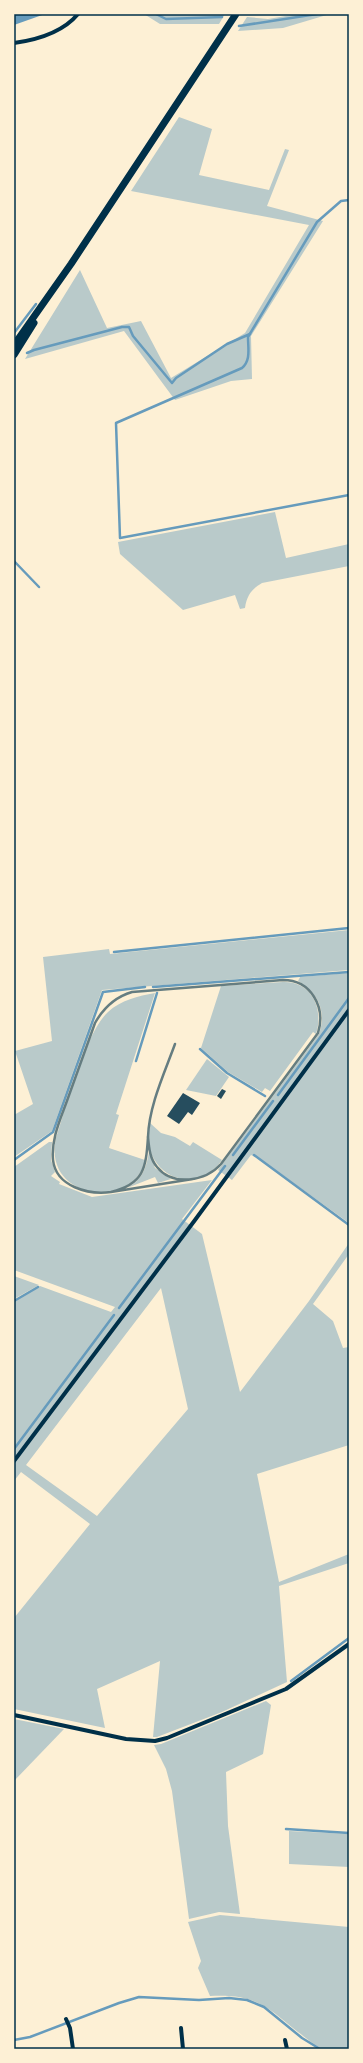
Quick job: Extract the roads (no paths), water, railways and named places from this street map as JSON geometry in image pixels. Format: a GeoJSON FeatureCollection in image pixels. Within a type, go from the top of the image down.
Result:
{"type":"FeatureCollection","features":[{"type":"Feature","properties":{"kind":"main road"},"geometry":{"type":"LineString","coordinates":[[14,354],[58,284],[236,14]]}},
{"type":"Feature","properties":{"kind":"main road"},"geometry":{"type":"LineString","coordinates":[[14,345],[58,284]]}},
{"type":"Feature","properties":{"kind":"street"},"geometry":{"type":"LineString","coordinates":[[14,43],[44,36],[65,26],[78,14]]}},
{"type":"Feature","properties":{"kind":"street"},"geometry":{"type":"LineString","coordinates":[[14,1461],[176,1245],[349,1010]]}},
{"type":"Feature","properties":{"kind":"street"},"geometry":{"type":"LineString","coordinates":[[14,1715],[126,1739],[155,1741],[167,1738],[286,1689],[349,1644]]}},
{"type":"Feature","properties":{"kind":"street"},"geometry":{"type":"LineString","coordinates":[[66,2019],[70,2028],[73,2049]]}},
{"type":"Feature","properties":{"kind":"street"},"geometry":{"type":"LineString","coordinates":[[181,2028],[184,2049]]}},
{"type":"Feature","properties":{"kind":"street"},"geometry":{"type":"LineString","coordinates":[[285,2040],[287,2049]]}},
{"type":"Feature","properties":{"kind":"water"},"geometry":{"type":"Polygon","coordinates":[[[14,14],[45,14],[14,25],[14,14]]]}},
{"type":"Feature","properties":{"kind":"waterway"},"geometry":{"type":"LineString","coordinates":[[156,14],[166,19],[222,17]]}},
{"type":"Feature","properties":{"kind":"waterway"},"geometry":{"type":"LineString","coordinates":[[239,26],[317,14]]}},
{"type":"Feature","properties":{"kind":"waterway"},"geometry":{"type":"LineString","coordinates":[[349,200],[341,201],[317,222],[248,337],[248,358],[242,368],[116,423],[120,538],[349,495]]}},
{"type":"Feature","properties":{"kind":"waterway"},"geometry":{"type":"LineString","coordinates":[[14,333],[36,304]]}},
{"type":"Feature","properties":{"kind":"waterway"},"geometry":{"type":"LineString","coordinates":[[27,353],[122,327],[129,327],[133,336],[172,383],[176,378],[227,344],[250,334]]}},
{"type":"Feature","properties":{"kind":"waterway"},"geometry":{"type":"LineString","coordinates":[[14,561],[39,587]]}},
{"type":"Feature","properties":{"kind":"waterway"},"geometry":{"type":"LineString","coordinates":[[114,952],[349,928]]}},
{"type":"Feature","properties":{"kind":"waterway"},"geometry":{"type":"LineString","coordinates":[[153,987],[349,972]]}},
{"type":"Feature","properties":{"kind":"waterway"},"geometry":{"type":"LineString","coordinates":[[14,1160],[53,1132],[103,992],[145,987]]}},
{"type":"Feature","properties":{"kind":"waterway"},"geometry":{"type":"LineString","coordinates":[[136,1061],[157,993]]}},
{"type":"Feature","properties":{"kind":"waterway"},"geometry":{"type":"LineString","coordinates":[[278,1095],[349,998]]}},
{"type":"Feature","properties":{"kind":"waterway"},"geometry":{"type":"LineString","coordinates":[[200,1049],[227,1073],[265,1096]]}},
{"type":"Feature","properties":{"kind":"waterway"},"geometry":{"type":"LineString","coordinates":[[233,1155],[273,1101]]}},
{"type":"Feature","properties":{"kind":"waterway"},"geometry":{"type":"LineString","coordinates":[[254,1155],[349,1225]]}},
{"type":"Feature","properties":{"kind":"waterway"},"geometry":{"type":"LineString","coordinates":[[119,1308],[225,1166]]}},
{"type":"Feature","properties":{"kind":"waterway"},"geometry":{"type":"LineString","coordinates":[[14,1301],[38,1287]]}},
{"type":"Feature","properties":{"kind":"waterway"},"geometry":{"type":"LineString","coordinates":[[14,1449],[114,1315]]}},
{"type":"Feature","properties":{"kind":"waterway"},"geometry":{"type":"LineString","coordinates":[[291,1681],[349,1638]]}},
{"type":"Feature","properties":{"kind":"waterway"},"geometry":{"type":"LineString","coordinates":[[286,1829],[349,1833]]}},
{"type":"Feature","properties":{"kind":"waterway"},"geometry":{"type":"LineString","coordinates":[[14,2040],[30,2037],[119,2003],[139,1997],[199,2000],[229,1998],[247,2000],[264,2007],[302,2038],[320,2049]]}},
{"type":"Feature","properties":{"kind":"railway"},"geometry":{"type":"LineString","coordinates":[[111,1192],[122,1189],[137,1179],[144,1166],[148,1137],[150,1153],[155,1164],[164,1173],[172,1177],[180,1179],[198,1178],[215,1170],[221,1164],[318,1033],[320,1023],[318,1005],[314,997],[301,985],[293,981],[283,980],[132,992],[110,1003],[95,1023],[55,1136],[53,1160],[55,1169],[60,1177],[75,1187],[102,1193],[111,1192],[193,1179]]}},
{"type":"Feature","properties":{"kind":"railway"},"geometry":{"type":"LineString","coordinates":[[148,1137],[154,1102],[175,1044]]}}]}
